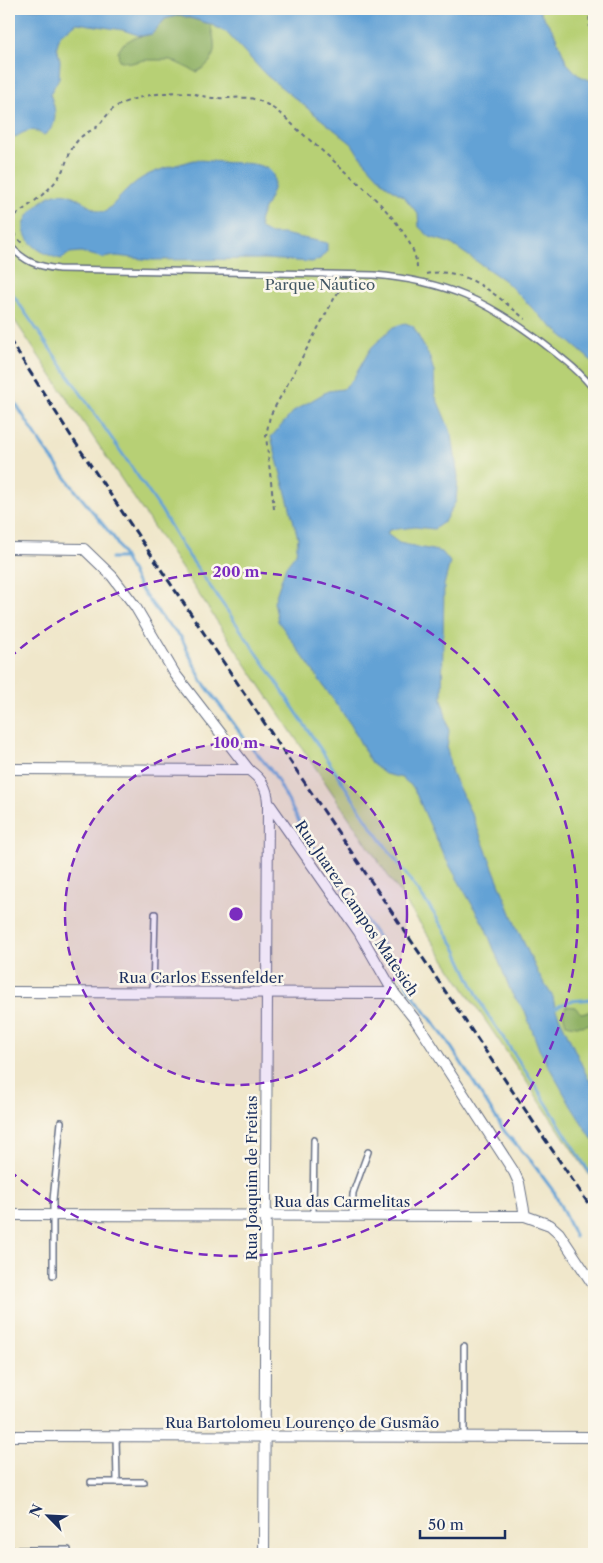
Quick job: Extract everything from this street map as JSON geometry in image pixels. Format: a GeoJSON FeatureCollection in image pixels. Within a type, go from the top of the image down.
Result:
{"type":"FeatureCollection","features":[{"type":"Feature","properties":{"kind":"street","name":"Rua Juarez Campos Matesich"},"geometry":{"type":"LineString","coordinates":[[9,548],[84,548],[112,576],[130,598],[174,674],[249,770],[263,782],[268,802],[359,932],[394,993],[416,1021],[514,1172],[519,1184],[525,1216]]}},
{"type":"Feature","properties":{"kind":"street"},"geometry":{"type":"LineString","coordinates":[[9,769],[249,770]]}},
{"type":"Feature","properties":{"kind":"street","name":"Rua Joaquim de Freitas"},"geometry":{"type":"LineString","coordinates":[[264,1554],[268,802]]}},
{"type":"Feature","properties":{"kind":"street","name":"Rua Carlos Essenfelder"},"geometry":{"type":"LineString","coordinates":[[9,992],[394,993]]}},
{"type":"Feature","properties":{"kind":"street","name":"Rua das Carmelitas"},"geometry":{"type":"LineString","coordinates":[[9,1215],[525,1216]]}},
{"type":"Feature","properties":{"kind":"street"},"geometry":{"type":"LineString","coordinates":[[525,1216],[550,1225],[559,1233],[594,1286]]}},
{"type":"Feature","properties":{"kind":"street","name":"Rua Bartolomeu Lourenço de Gusmão"},"geometry":{"type":"LineString","coordinates":[[9,1436],[594,1437]]}},
{"type":"Feature","properties":{"kind":"lane"},"geometry":{"type":"LineString","coordinates":[[9,245],[29,262],[42,267],[59,269],[351,274],[415,279],[463,294],[490,306],[561,357],[586,378],[594,390]]}},
{"type":"Feature","properties":{"kind":"lane"},"geometry":{"type":"LineString","coordinates":[[153,992],[155,914]]}},
{"type":"Feature","properties":{"kind":"lane"},"geometry":{"type":"LineString","coordinates":[[53,1275],[53,1200],[61,1122]]}},
{"type":"Feature","properties":{"kind":"lane"},"geometry":{"type":"LineString","coordinates":[[313,1216],[314,1140]]}},
{"type":"Feature","properties":{"kind":"lane"},"geometry":{"type":"LineString","coordinates":[[352,1216],[352,1193],[368,1152]]}},
{"type":"Feature","properties":{"kind":"lane"},"geometry":{"type":"LineString","coordinates":[[464,1346],[464,1437]]}},
{"type":"Feature","properties":{"kind":"lane"},"geometry":{"type":"LineString","coordinates":[[116,1436],[117,1482]]}},
{"type":"Feature","properties":{"kind":"lane"},"geometry":{"type":"LineString","coordinates":[[91,1482],[144,1482]]}},
{"type":"Feature","properties":{"kind":"lane"},"geometry":{"type":"LineString","coordinates":[[9,1550],[68,1550]]}},
{"type":"Feature","properties":{"kind":"path"},"geometry":{"type":"LineString","coordinates":[[589,9],[590,30],[594,39]]}},
{"type":"Feature","properties":{"kind":"path"},"geometry":{"type":"LineString","coordinates":[[9,220],[44,193],[57,179],[74,144],[81,136],[97,126],[114,108],[129,100],[161,94],[188,93],[210,98],[252,97],[267,104],[285,118],[359,184],[392,217],[406,236],[413,254],[417,270],[415,279]]}},
{"type":"Feature","properties":{"kind":"path"},"geometry":{"type":"LineString","coordinates":[[9,227],[28,252]]}},
{"type":"Feature","properties":{"kind":"path"},"geometry":{"type":"LineString","coordinates":[[274,510],[266,436],[270,416],[335,296],[351,274]]}},
{"type":"Feature","properties":{"kind":"green space","name":"Parque Náutico"},"geometry":{"type":"Polygon","coordinates":[[[9,9],[594,9],[594,1182],[9,312],[9,9]]]}},
{"type":"Feature","properties":{"kind":"green space"},"geometry":{"type":"Polygon","coordinates":[[[180,15],[210,24],[214,39],[214,52],[209,63],[203,68],[196,72],[171,60],[145,60],[131,63],[119,60],[118,52],[123,44],[133,38],[152,34],[165,19],[180,15]]]}},
{"type":"Feature","properties":{"kind":"green space"},"geometry":{"type":"Polygon","coordinates":[[[566,1006],[575,1007],[581,1013],[594,1011],[594,1022],[580,1026],[566,1024],[563,1014],[566,1006]]]}},
{"type":"Feature","properties":{"kind":"water"},"geometry":{"type":"Polygon","coordinates":[[[9,9],[538,9],[554,32],[567,63],[578,75],[594,82],[594,363],[540,316],[505,281],[450,243],[430,237],[419,227],[418,214],[405,198],[385,184],[359,155],[352,144],[266,75],[226,32],[210,24],[180,15],[165,19],[152,34],[141,36],[123,30],[77,23],[60,35],[57,46],[60,61],[59,78],[50,94],[55,111],[52,127],[44,135],[39,132],[30,131],[9,140],[9,9]]]}},
{"type":"Feature","properties":{"kind":"water"},"geometry":{"type":"Polygon","coordinates":[[[194,160],[254,164],[269,169],[273,175],[274,182],[270,197],[259,222],[261,229],[270,234],[283,234],[327,243],[327,251],[320,259],[312,262],[265,259],[152,260],[116,256],[103,258],[81,252],[70,253],[61,259],[42,252],[28,240],[24,224],[28,216],[40,203],[52,195],[62,193],[69,195],[99,211],[105,212],[142,178],[163,169],[194,160]]]}},
{"type":"Feature","properties":{"kind":"water"},"geometry":{"type":"Polygon","coordinates":[[[405,323],[413,326],[430,358],[434,372],[435,395],[452,435],[458,477],[456,501],[444,522],[434,529],[415,527],[389,530],[387,534],[399,543],[442,552],[450,562],[444,585],[442,699],[449,731],[447,749],[452,774],[473,817],[516,926],[539,975],[553,997],[555,1008],[594,1087],[594,1142],[539,1049],[525,1011],[512,994],[485,927],[443,854],[413,787],[402,778],[385,774],[371,763],[351,725],[278,621],[274,602],[286,566],[296,553],[298,538],[271,437],[295,410],[328,391],[343,389],[353,379],[371,348],[393,327],[405,323]]]}},
{"type":"Feature","properties":{"kind":"waterway"},"geometry":{"type":"LineString","coordinates":[[9,289],[161,510],[184,549],[266,666],[371,826],[431,909],[454,945],[484,1009],[537,1088],[594,1180]]}},
{"type":"Feature","properties":{"kind":"waterway"},"geometry":{"type":"LineString","coordinates":[[9,393],[42,445],[114,538],[140,588],[163,619],[181,637],[202,681],[245,739],[274,774],[306,835],[380,940],[410,991],[448,1042],[505,1132],[531,1161],[554,1192],[575,1237]]}},
{"type":"Feature","properties":{"kind":"waterway"},"geometry":{"type":"LineString","coordinates":[[111,558],[123,558]]}},
{"type":"Feature","properties":{"kind":"waterway"},"geometry":{"type":"LineString","coordinates":[[555,1008],[570,1001],[594,999]]}},
{"type":"Feature","properties":{"kind":"railway"},"geometry":{"type":"LineString","coordinates":[[9,339],[71,436],[594,1212]]}}]}
